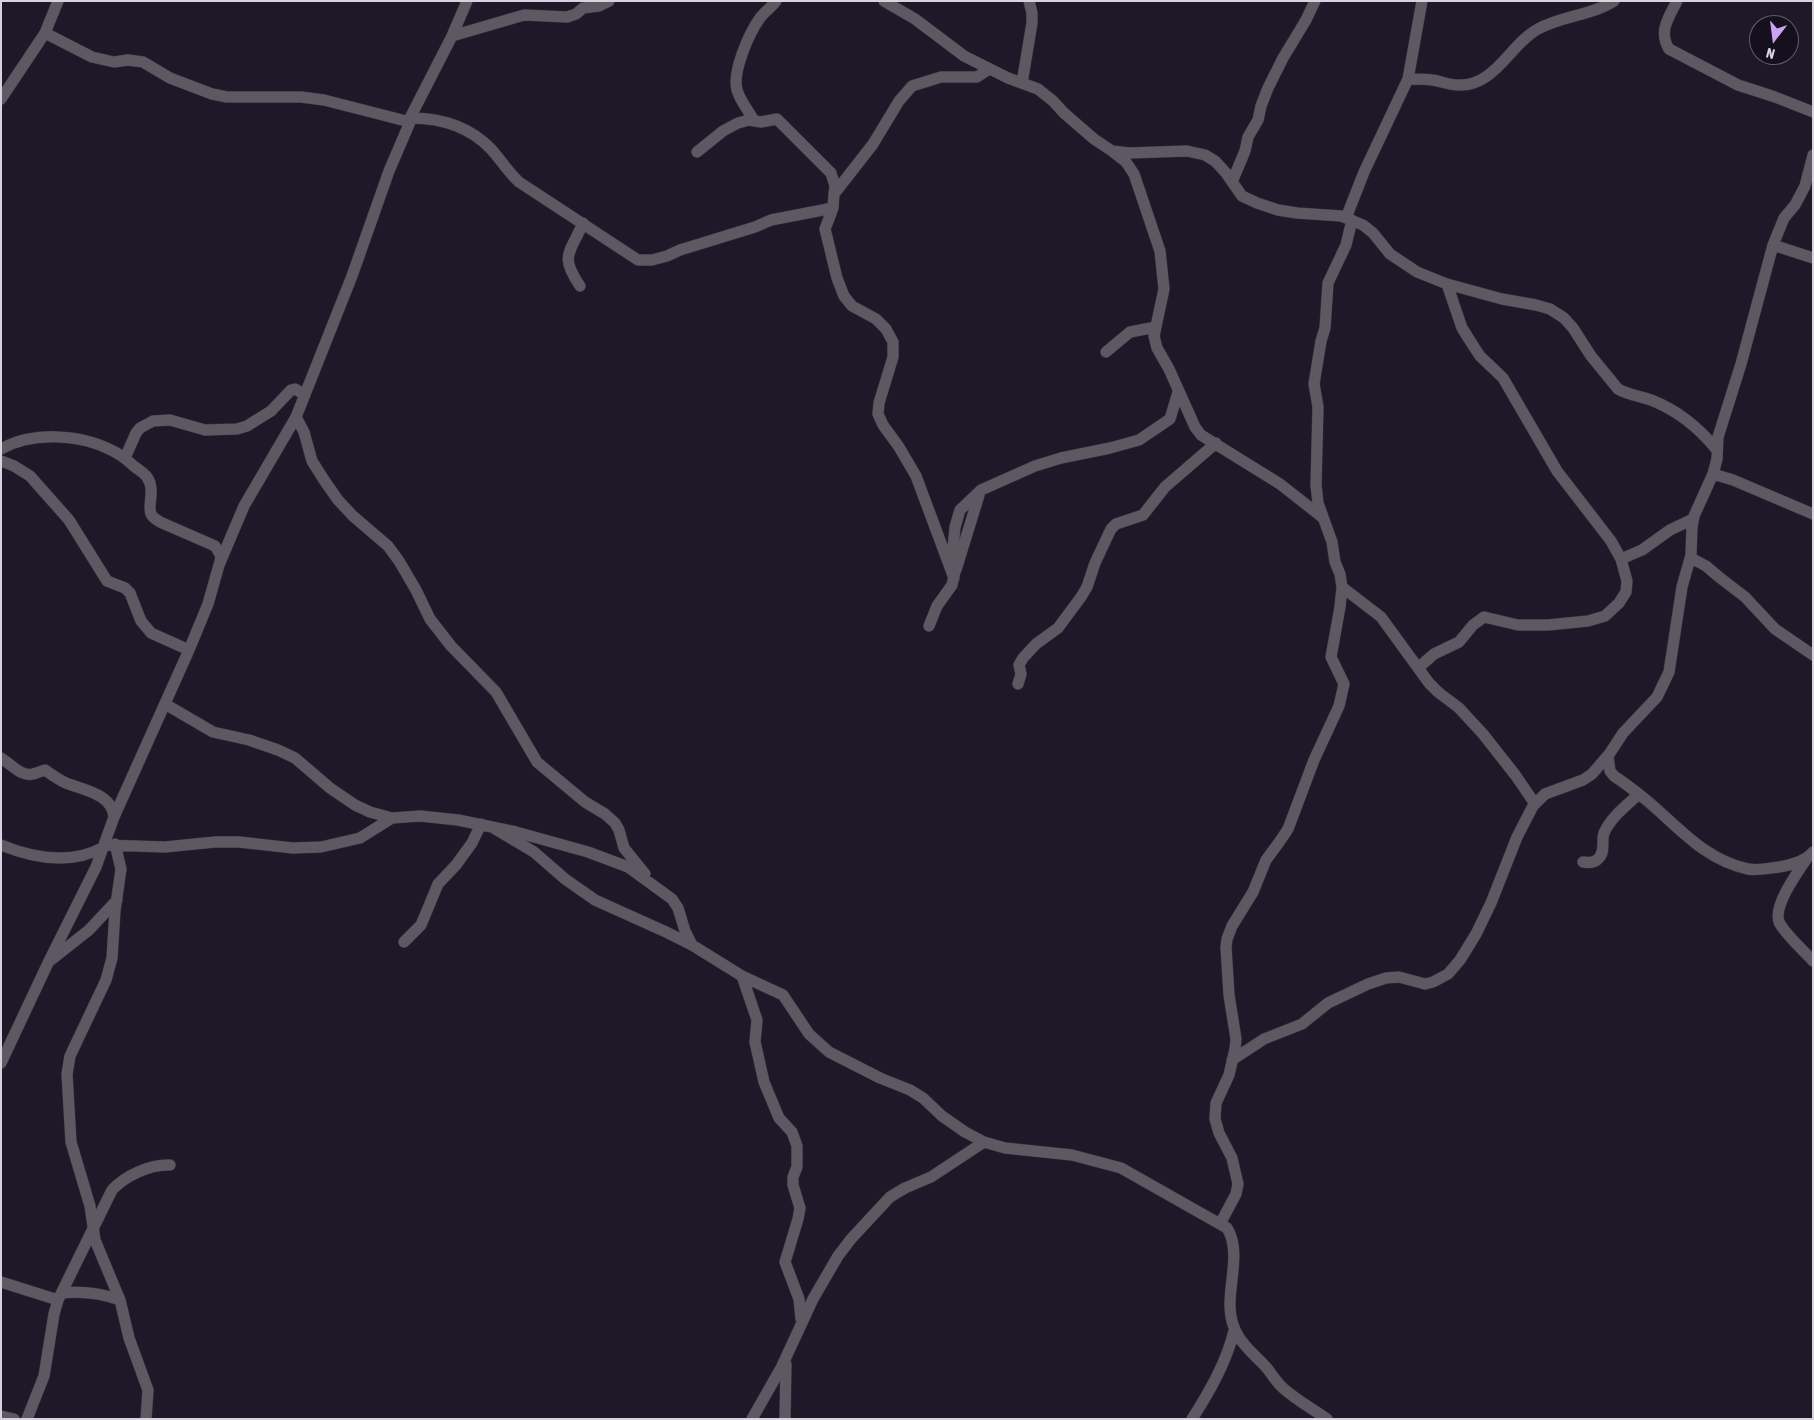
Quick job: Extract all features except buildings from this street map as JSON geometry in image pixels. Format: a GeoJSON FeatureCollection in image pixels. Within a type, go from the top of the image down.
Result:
{"type":"FeatureCollection","features":[{"type":"Feature","properties":{"kind":"street"},"geometry":{"type":"LineString","coordinates":[[1,99],[45,34],[58,1]]}},
{"type":"Feature","properties":{"kind":"street"},"geometry":{"type":"LineString","coordinates":[[219,565],[244,506],[296,417],[352,276],[389,171],[410,120],[452,36],[467,1]]}},
{"type":"Feature","properties":{"kind":"street"},"geometry":{"type":"LineString","coordinates":[[452,36],[524,15],[567,17],[576,14],[583,8],[600,6],[609,1]]}},
{"type":"Feature","properties":{"kind":"street"},"geometry":{"type":"LineString","coordinates":[[754,121],[738,93],[736,85],[737,74],[755,26],[761,16],[776,1]]}},
{"type":"Feature","properties":{"kind":"street"},"geometry":{"type":"LineString","coordinates":[[884,1],[915,19],[964,56],[1022,84],[1038,89],[1094,139],[1126,162],[1134,174],[1160,251],[1164,288],[1154,336],[1157,348],[1169,369],[1195,427],[1202,435],[1280,484],[1322,517]]}},
{"type":"Feature","properties":{"kind":"street"},"geometry":{"type":"LineString","coordinates":[[1022,84],[1032,23],[1029,1]]}},
{"type":"Feature","properties":{"kind":"street"},"geometry":{"type":"LineString","coordinates":[[1232,182],[1245,151],[1248,137],[1258,120],[1268,88],[1315,1]]}},
{"type":"Feature","properties":{"kind":"street"},"geometry":{"type":"LineString","coordinates":[[1220,1224],[1236,1194],[1238,1184],[1232,1158],[1214,1119],[1216,1103],[1229,1075],[1236,1039],[1229,995],[1226,947],[1228,934],[1253,892],[1266,860],[1288,829],[1314,760],[1339,706],[1344,684],[1331,657],[1342,587],[1332,542],[1318,503],[1316,485],[1318,407],[1314,384],[1321,341],[1326,328],[1328,283],[1346,246],[1349,219],[1364,172],[1408,79],[1422,1]]}},
{"type":"Feature","properties":{"kind":"street"},"geometry":{"type":"LineString","coordinates":[[1408,79],[1430,79],[1459,85],[1473,83],[1492,73],[1525,38],[1536,30],[1558,20],[1604,7],[1614,1]]}},
{"type":"Feature","properties":{"kind":"street"},"geometry":{"type":"LineString","coordinates":[[1677,1],[1664,29],[1665,42],[1669,49],[1738,84],[1813,112]]}},
{"type":"Feature","properties":{"kind":"street"},"geometry":{"type":"LineString","coordinates":[[45,34],[92,57],[114,62],[128,60],[143,62],[170,78],[212,94],[227,97],[301,97],[324,100],[410,120],[438,120],[468,131],[492,150],[509,173],[519,182],[642,261],[667,256],[771,220],[832,208]]}},
{"type":"Feature","properties":{"kind":"street"},"geometry":{"type":"LineString","coordinates":[[834,194],[873,144],[899,102],[912,86],[940,77],[977,76],[989,69]]}},
{"type":"Feature","properties":{"kind":"street"},"geometry":{"type":"LineString","coordinates":[[697,152],[730,127],[749,120],[778,120],[831,173],[835,186],[832,208],[825,229],[840,288],[852,306],[876,319],[886,330],[893,342],[893,357],[879,402],[878,414],[916,476],[954,575]]}},
{"type":"Feature","properties":{"kind":"street"},"geometry":{"type":"LineString","coordinates":[[1112,151],[1129,153],[1199,153],[1215,161],[1242,196],[1278,210],[1341,216],[1363,225],[1390,254],[1417,272],[1447,284],[1502,299],[1550,309],[1564,318],[1573,328],[1591,356],[1618,389],[1650,399],[1680,415],[1709,439],[1717,450]]}},
{"type":"Feature","properties":{"kind":"street"},"geometry":{"type":"LineString","coordinates":[[1232,1060],[1264,1039],[1302,1024],[1328,1003],[1368,984],[1386,978],[1398,977],[1425,984],[1448,974],[1460,960],[1476,934],[1491,903],[1517,837],[1534,804],[1545,794],[1583,780],[1592,774],[1608,756],[1623,733],[1657,697],[1669,672],[1682,587],[1690,558],[1693,519],[1713,474],[1718,437],[1741,364],[1773,245],[1784,218],[1795,205],[1805,186],[1813,155]]}},
{"type":"Feature","properties":{"kind":"street"},"geometry":{"type":"LineString","coordinates":[[580,286],[570,272],[567,261],[568,254],[583,223]]}},
{"type":"Feature","properties":{"kind":"street"},"geometry":{"type":"LineString","coordinates":[[1773,245],[1813,258]]}},
{"type":"Feature","properties":{"kind":"street"},"geometry":{"type":"LineString","coordinates":[[1418,668],[1434,654],[1459,642],[1484,617],[1511,624],[1548,625],[1588,621],[1605,616],[1619,603],[1626,592],[1628,581],[1621,559],[1611,541],[1557,471],[1503,378],[1480,356],[1462,328],[1447,284]]}},
{"type":"Feature","properties":{"kind":"street"},"geometry":{"type":"LineString","coordinates":[[1106,352],[1130,332],[1156,327]]}},
{"type":"Feature","properties":{"kind":"street"},"geometry":{"type":"LineString","coordinates":[[125,458],[136,433],[140,428],[153,421],[170,420],[205,430],[237,429],[247,426],[266,414],[291,390],[295,389],[305,395]]}},
{"type":"Feature","properties":{"kind":"street"},"geometry":{"type":"LineString","coordinates":[[929,626],[937,606],[952,585],[981,490],[1035,466],[1060,458],[1089,453],[1139,440],[1170,420],[1178,392]]}},
{"type":"Feature","properties":{"kind":"street"},"geometry":{"type":"LineString","coordinates":[[296,417],[304,432],[312,461],[333,493],[353,516],[388,546],[416,590],[430,619],[451,646],[496,692],[537,762],[585,802],[605,814],[615,823],[624,848],[656,887]]}},
{"type":"Feature","properties":{"kind":"street"},"geometry":{"type":"LineString","coordinates":[[1,449],[27,440],[49,437],[68,438],[111,449],[125,458],[146,477],[152,496],[150,510],[153,517],[160,522],[214,546],[221,556],[208,604],[114,817],[107,846],[48,963],[1,1063]]}},
{"type":"Feature","properties":{"kind":"street"},"geometry":{"type":"LineString","coordinates":[[1018,684],[1021,674],[1019,665],[1023,658],[1036,644],[1058,628],[1081,597],[1087,587],[1099,554],[1116,524],[1144,515],[1165,487],[1216,443]]}},
{"type":"Feature","properties":{"kind":"street"},"geometry":{"type":"LineString","coordinates":[[1,461],[14,466],[30,476],[68,520],[107,581],[125,588],[130,593],[142,621],[151,633],[189,650]]}},
{"type":"Feature","properties":{"kind":"street"},"geometry":{"type":"LineString","coordinates":[[1713,474],[1733,480],[1813,514]]}},
{"type":"Feature","properties":{"kind":"street"},"geometry":{"type":"LineString","coordinates":[[1621,559],[1642,550],[1670,530],[1693,519]]}},
{"type":"Feature","properties":{"kind":"street"},"geometry":{"type":"LineString","coordinates":[[1690,558],[1706,566],[1744,597],[1776,629],[1813,655]]}},
{"type":"Feature","properties":{"kind":"street"},"geometry":{"type":"LineString","coordinates":[[1342,587],[1381,618],[1438,692],[1459,708],[1482,734],[1516,776],[1534,804]]}},
{"type":"Feature","properties":{"kind":"street"},"geometry":{"type":"LineString","coordinates":[[165,704],[213,732],[249,740],[295,758],[330,788],[354,805],[370,812],[392,818],[438,817],[487,825],[588,852],[628,867],[672,899],[678,908],[685,931],[692,945]]}},
{"type":"Feature","properties":{"kind":"street"},"geometry":{"type":"LineString","coordinates":[[1608,756],[1610,772],[1639,794],[1696,845],[1716,857],[1750,870],[1787,866],[1810,855]]}},
{"type":"Feature","properties":{"kind":"street"},"geometry":{"type":"LineString","coordinates":[[1,758],[19,772],[32,774],[45,770],[65,782],[94,792],[113,808],[114,817]]}},
{"type":"Feature","properties":{"kind":"street"},"geometry":{"type":"LineString","coordinates":[[1583,862],[1592,862],[1599,858],[1602,853],[1605,830],[1639,794]]}},
{"type":"Feature","properties":{"kind":"street"},"geometry":{"type":"LineString","coordinates":[[1,845],[28,854],[54,859],[90,854],[107,846],[165,847],[215,842],[239,842],[293,848],[321,847],[360,838],[392,818]]}},
{"type":"Feature","properties":{"kind":"street"},"geometry":{"type":"LineString","coordinates":[[404,942],[422,925],[438,884],[456,865],[487,825]]}},
{"type":"Feature","properties":{"kind":"street"},"geometry":{"type":"LineString","coordinates":[[487,825],[534,852],[565,879],[595,900],[631,914],[692,945],[742,976],[783,995],[809,1034],[829,1052],[880,1078],[910,1090],[923,1098],[942,1116],[965,1132],[984,1142],[1005,1148],[1072,1155],[1121,1168],[1227,1228],[1232,1240],[1233,1259],[1230,1308],[1234,1331],[1220,1372],[1192,1419]]}},
{"type":"Feature","properties":{"kind":"street"},"geometry":{"type":"LineString","coordinates":[[107,846],[120,869],[112,958],[106,980],[70,1056],[68,1065],[68,1109],[71,1142],[90,1206],[97,1247],[120,1300],[129,1338],[148,1390],[146,1419]]}},
{"type":"Feature","properties":{"kind":"street"},"geometry":{"type":"LineString","coordinates":[[1810,855],[1784,896],[1778,914],[1779,922],[1786,932],[1813,961]]}},
{"type":"Feature","properties":{"kind":"street"},"geometry":{"type":"LineString","coordinates":[[48,963],[89,930],[116,900]]}},
{"type":"Feature","properties":{"kind":"street"},"geometry":{"type":"LineString","coordinates":[[742,976],[757,1020],[754,1042],[764,1082],[780,1118],[792,1132],[797,1146],[798,1167],[792,1182],[800,1208],[785,1262],[800,1299],[802,1317],[787,1357],[752,1419]]}},
{"type":"Feature","properties":{"kind":"street"},"geometry":{"type":"LineString","coordinates":[[800,1324],[838,1256],[880,1206],[890,1197],[905,1188],[931,1177],[984,1142]]}},
{"type":"Feature","properties":{"kind":"street"},"geometry":{"type":"LineString","coordinates":[[27,1419],[44,1376],[54,1314],[60,1297],[112,1190],[117,1184],[155,1165],[170,1165]]}},
{"type":"Feature","properties":{"kind":"street"},"geometry":{"type":"LineString","coordinates":[[1,1282],[60,1297],[84,1292],[120,1300]]}},
{"type":"Feature","properties":{"kind":"street"},"geometry":{"type":"LineString","coordinates":[[1234,1331],[1254,1357],[1284,1389],[1327,1419]]}},
{"type":"Feature","properties":{"kind":"street"},"geometry":{"type":"LineString","coordinates":[[784,1419],[787,1357]]}},
{"type":"Feature","properties":{"kind":"street"},"geometry":{"type":"LineString","coordinates":[[1,1416],[14,1419]]}}]}
